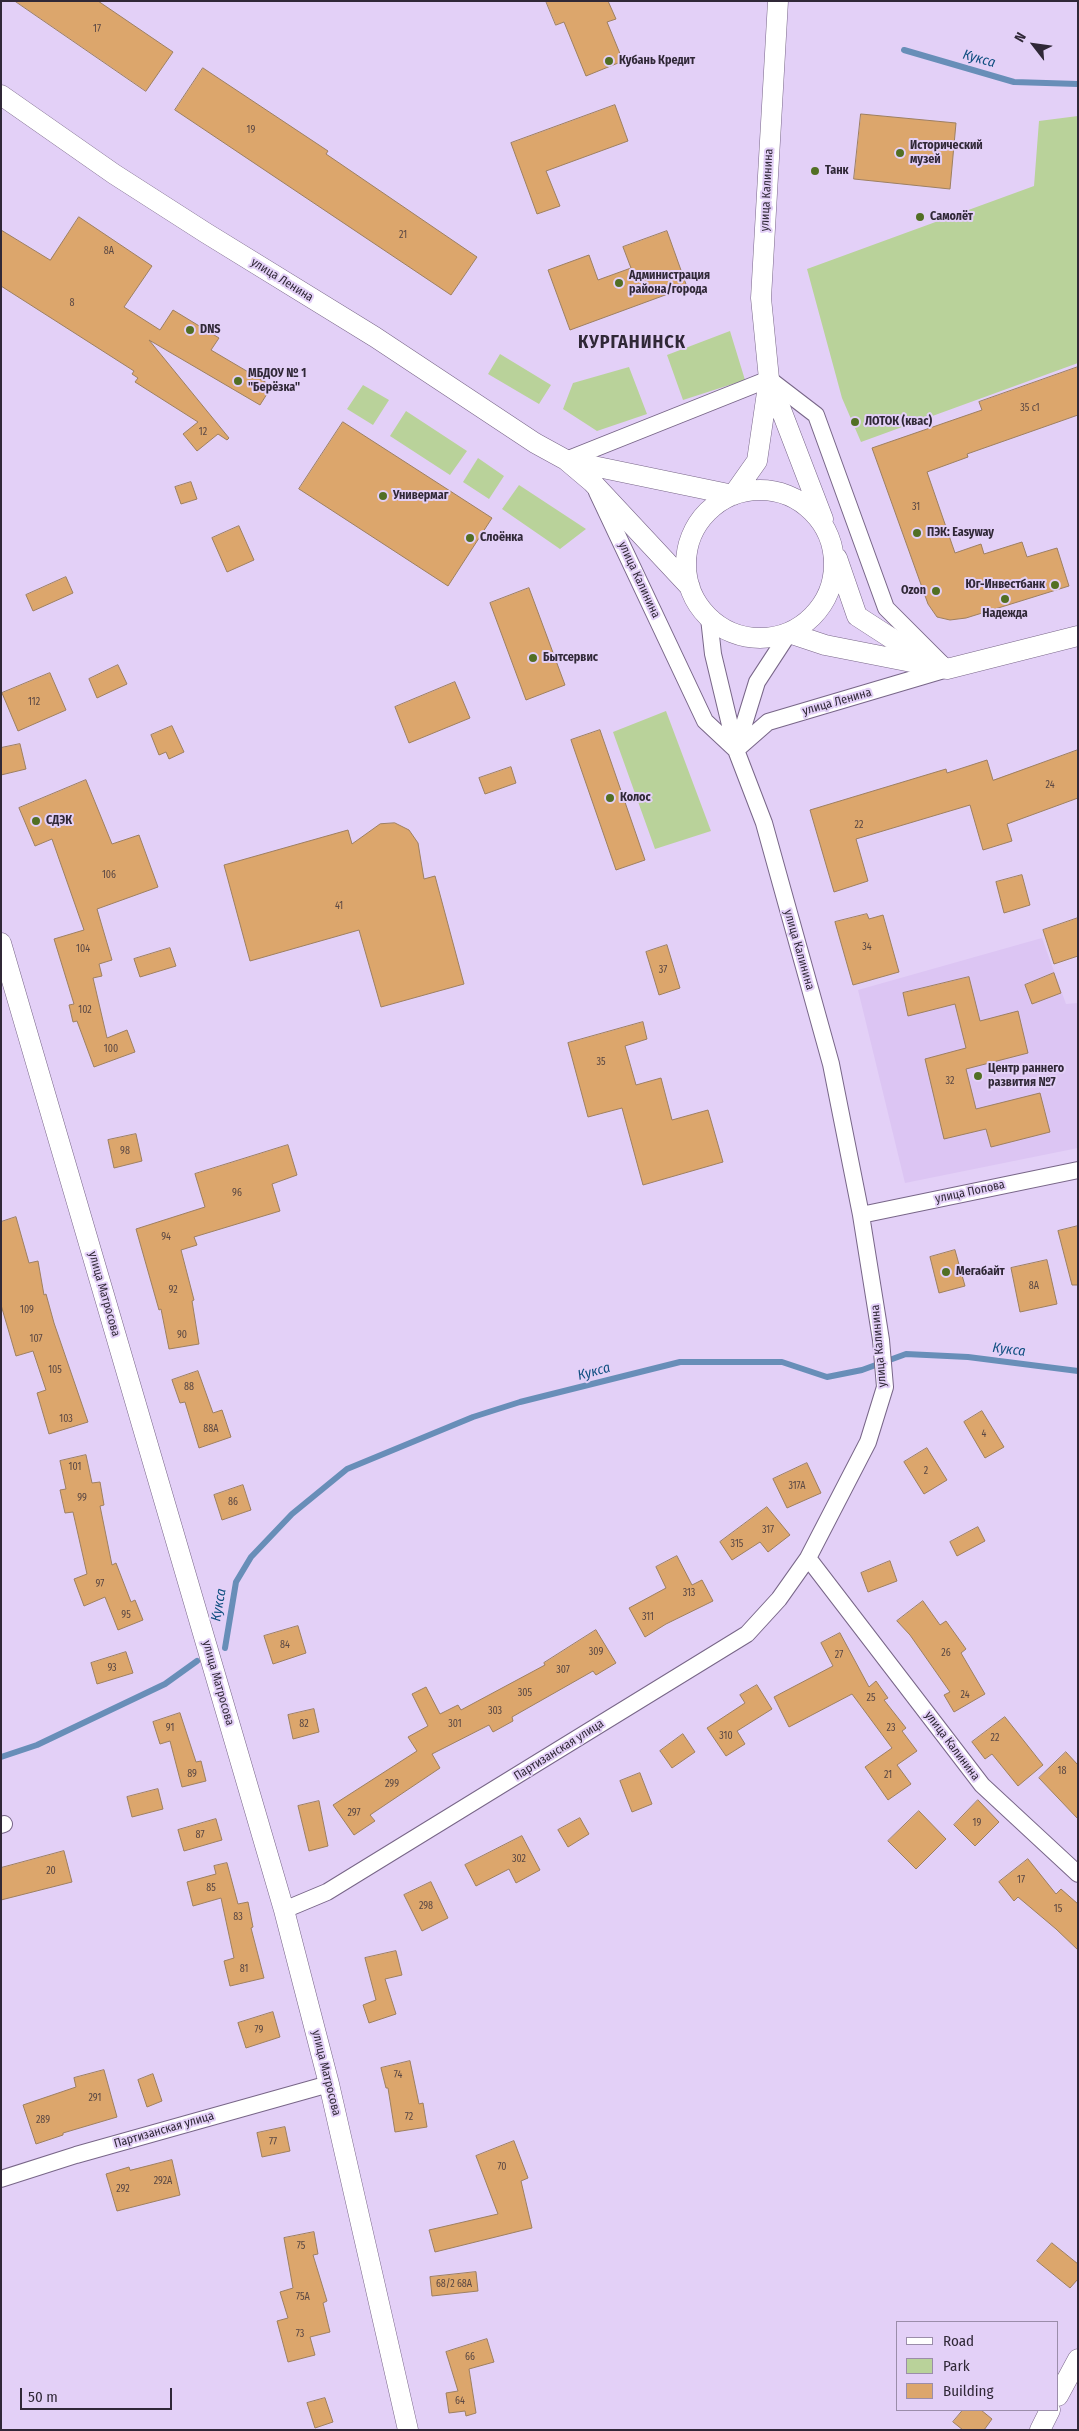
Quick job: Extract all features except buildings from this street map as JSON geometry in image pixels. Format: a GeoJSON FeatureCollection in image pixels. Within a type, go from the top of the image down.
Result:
{"type":"FeatureCollection","features":[{"type":"Feature","properties":{"kind":"street","name":"улица Калинина"},"geometry":{"type":"LineString","coordinates":[[732,495],[757,461],[769,379],[761,298],[778,1]]}},
{"type":"Feature","properties":{"kind":"street","name":"улица Ленина"},"geometry":{"type":"LineString","coordinates":[[1,95],[114,174],[206,234],[375,337],[535,443],[566,460],[592,482],[690,587]]}},
{"type":"Feature","properties":{"kind":"street","name":"улица Калинина"},"geometry":{"type":"LineString","coordinates":[[769,379],[831,541]]}},
{"type":"Feature","properties":{"kind":"street"},"geometry":{"type":"LineString","coordinates":[[566,460],[769,379],[816,415],[886,608],[947,669]]}},
{"type":"Feature","properties":{"kind":"street","name":"улица Ленина"},"geometry":{"type":"LineString","coordinates":[[566,460],[732,495]]}},
{"type":"Feature","properties":{"kind":"street","name":"улица Калинина"},"geometry":{"type":"LineString","coordinates":[[592,482],[705,720],[736,750]]}},
{"type":"Feature","properties":{"kind":"street"},"geometry":{"type":"LineString","coordinates":[[831,541],[835,559],[834,578],[828,595],[818,611],[805,624],[789,633],[768,638],[747,638],[726,630],[709,618],[697,604],[690,587],[686,550],[696,528],[711,508],[732,495],[752,490],[766,490],[792,497],[809,508],[823,523],[831,541],[857,616],[891,638],[947,669]]}},
{"type":"Feature","properties":{"kind":"street","name":"улица Калинина"},"geometry":{"type":"LineString","coordinates":[[709,618],[713,654],[736,750],[764,823],[831,1064],[861,1215],[881,1340],[885,1387],[868,1442],[808,1558],[982,1786],[1078,1874]]}},
{"type":"Feature","properties":{"kind":"street"},"geometry":{"type":"LineString","coordinates":[[736,750],[757,682],[789,633]]}},
{"type":"Feature","properties":{"kind":"street","name":"улица Ленина"},"geometry":{"type":"LineString","coordinates":[[789,633],[825,645],[947,669]]}},
{"type":"Feature","properties":{"kind":"street","name":"улица Ленина"},"geometry":{"type":"LineString","coordinates":[[736,750],[768,722],[947,669],[1078,636]]}},
{"type":"Feature","properties":{"kind":"street","name":"улица Матросова"},"geometry":{"type":"LineString","coordinates":[[1,943],[284,1910],[329,2084],[408,2430]]}},
{"type":"Feature","properties":{"kind":"street","name":"улица Попова"},"geometry":{"type":"LineString","coordinates":[[861,1215],[1078,1170]]}},
{"type":"Feature","properties":{"kind":"street","name":"Партизанская улица"},"geometry":{"type":"LineString","coordinates":[[284,1910],[328,1892],[747,1634],[779,1599],[808,1558]]}},
{"type":"Feature","properties":{"kind":"street","name":"Партизанская улица"},"geometry":{"type":"LineString","coordinates":[[1,2179],[76,2155],[329,2084]]}},
{"type":"Feature","properties":{"kind":"street"},"geometry":{"type":"LineString","coordinates":[[1059,2394],[1078,2359]]}},
{"type":"Feature","properties":{"kind":"street"},"geometry":{"type":"LineString","coordinates":[[1040,2430],[1050,2411]]}},
{"type":"Feature","properties":{"kind":"shaded area","name":"Центр раннего развития №7"},"geometry":{"type":"Polygon","coordinates":[[[1042,938],[1066,1004],[1078,1003],[1078,1148],[905,1183],[858,990],[1042,938]]]}},
{"type":"Feature","properties":{"kind":"green space"},"geometry":{"type":"Polygon","coordinates":[[[1078,116],[1078,363],[861,442],[842,398],[807,269],[1034,186],[1039,121],[1078,116]]]}},
{"type":"Feature","properties":{"kind":"green space"},"geometry":{"type":"Polygon","coordinates":[[[730,331],[745,380],[683,400],[667,355],[730,331]]]}},
{"type":"Feature","properties":{"kind":"green space"},"geometry":{"type":"Polygon","coordinates":[[[500,354],[551,385],[539,404],[488,374],[500,354]]]}},
{"type":"Feature","properties":{"kind":"green space"},"geometry":{"type":"Polygon","coordinates":[[[629,367],[647,414],[597,431],[563,409],[573,383],[629,367]]]}},
{"type":"Feature","properties":{"kind":"green space"},"geometry":{"type":"Polygon","coordinates":[[[363,385],[389,400],[373,425],[347,409],[363,385]]]}},
{"type":"Feature","properties":{"kind":"green space"},"geometry":{"type":"Polygon","coordinates":[[[406,411],[467,451],[450,475],[390,436],[406,411]]]}},
{"type":"Feature","properties":{"kind":"green space"},"geometry":{"type":"Polygon","coordinates":[[[478,458],[504,476],[489,499],[463,482],[478,458]]]}},
{"type":"Feature","properties":{"kind":"green space"},"geometry":{"type":"Polygon","coordinates":[[[519,485],[586,529],[560,549],[502,509],[519,485]]]}},
{"type":"Feature","properties":{"kind":"green space"},"geometry":{"type":"Polygon","coordinates":[[[666,711],[711,831],[655,849],[613,732],[666,711]]]}},
{"type":"Feature","properties":{"kind":"waterway","name":"Кукса"},"geometry":{"type":"LineString","coordinates":[[904,50],[1014,82],[1078,84]]}},
{"type":"Feature","properties":{"kind":"waterway","name":"Кукса"},"geometry":{"type":"LineString","coordinates":[[225,1648],[236,1582],[251,1557],[292,1514],[347,1469],[473,1417],[520,1402],[680,1362],[782,1362],[827,1377],[862,1370],[906,1354],[968,1357],[1078,1371]]}},
{"type":"Feature","properties":{"kind":"waterway","name":"Кукса"},"geometry":{"type":"LineString","coordinates":[[1,1757],[37,1745],[165,1684],[197,1661]]}},
{"type":"Feature","properties":{"kind":"place","name":"Кубань Кредит"},"geometry":{"type":"Point","coordinates":[609,61]}},
{"type":"Feature","properties":{"kind":"place","name":"Исторический музей"},"geometry":{"type":"Point","coordinates":[900,153]}},
{"type":"Feature","properties":{"kind":"place","name":"Танк"},"geometry":{"type":"Point","coordinates":[815,171]}},
{"type":"Feature","properties":{"kind":"place","name":"Самолёт"},"geometry":{"type":"Point","coordinates":[920,217]}},
{"type":"Feature","properties":{"kind":"place","name":"Администрация района/города"},"geometry":{"type":"Point","coordinates":[619,283]}},
{"type":"Feature","properties":{"kind":"place","name":"DNS"},"geometry":{"type":"Point","coordinates":[190,330]}},
{"type":"Feature","properties":{"kind":"place","name":"МБДОУ № 1 \"Берёзка\""},"geometry":{"type":"Point","coordinates":[238,381]}},
{"type":"Feature","properties":{"kind":"place","name":"ЛОТОК (квас)"},"geometry":{"type":"Point","coordinates":[855,422]}},
{"type":"Feature","properties":{"kind":"place","name":"Универмаг"},"geometry":{"type":"Point","coordinates":[383,496]}},
{"type":"Feature","properties":{"kind":"place","name":"ПЭК: Easyway"},"geometry":{"type":"Point","coordinates":[917,533]}},
{"type":"Feature","properties":{"kind":"place","name":"Слоёнка"},"geometry":{"type":"Point","coordinates":[470,538]}},
{"type":"Feature","properties":{"kind":"place","name":"Юг-Инвестбанк"},"geometry":{"type":"Point","coordinates":[1055,585]}},
{"type":"Feature","properties":{"kind":"place","name":"Ozon"},"geometry":{"type":"Point","coordinates":[936,591]}},
{"type":"Feature","properties":{"kind":"place","name":"Надежда"},"geometry":{"type":"Point","coordinates":[1005,599]}},
{"type":"Feature","properties":{"kind":"place","name":"Бытсервис"},"geometry":{"type":"Point","coordinates":[533,658]}},
{"type":"Feature","properties":{"kind":"place","name":"Колос"},"geometry":{"type":"Point","coordinates":[610,798]}},
{"type":"Feature","properties":{"kind":"place","name":"СДЭК"},"geometry":{"type":"Point","coordinates":[36,821]}},
{"type":"Feature","properties":{"kind":"place","name":"Центр раннего развития №7"},"geometry":{"type":"Point","coordinates":[978,1076]}},
{"type":"Feature","properties":{"kind":"place","name":"Мегабайт"},"geometry":{"type":"Point","coordinates":[946,1272]}},
{"type":"Feature","properties":{"kind":"district","name":"КУРГАНИНСК"},"geometry":{"type":"Point","coordinates":[632,343]}}]}
